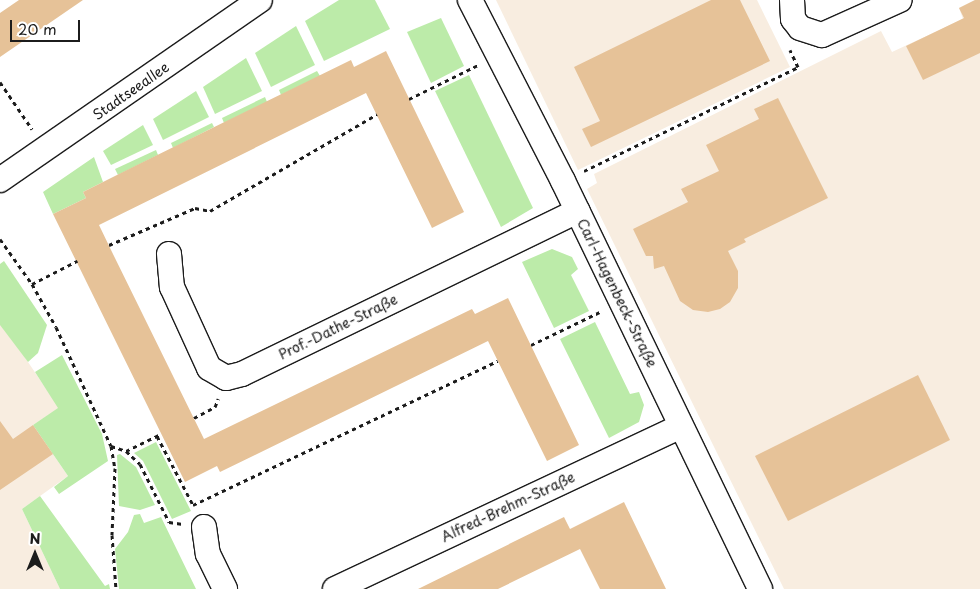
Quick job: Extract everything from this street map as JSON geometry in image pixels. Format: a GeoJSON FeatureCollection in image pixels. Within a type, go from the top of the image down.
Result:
{"type":"FeatureCollection","features":[{"type":"Feature","properties":{"kind":"street","name":"Stadtseeallee"},"geometry":{"type":"LineString","coordinates":[[0,180],[47,150],[260,0]]}},
{"type":"Feature","properties":{"kind":"street","name":"Carl-Hagenbeck-Straße"},"geometry":{"type":"LineString","coordinates":[[470,0],[577,211],[760,589]]}},
{"type":"Feature","properties":{"kind":"street"},"geometry":{"type":"LineString","coordinates":[[792,0],[793,19],[800,28],[822,35],[900,0]]}},
{"type":"Feature","properties":{"kind":"street","name":"Prof.-Dathe-Straße"},"geometry":{"type":"LineString","coordinates":[[226,378],[242,374],[577,211]]}},
{"type":"Feature","properties":{"kind":"street"},"geometry":{"type":"LineString","coordinates":[[169,254],[172,287],[209,368],[226,378]]}},
{"type":"Feature","properties":{"kind":"street","name":"Alfred-Brehm-Straße"},"geometry":{"type":"LineString","coordinates":[[335,589],[681,426]]}},
{"type":"Feature","properties":{"kind":"street"},"geometry":{"type":"LineString","coordinates":[[204,527],[208,554],[225,589]]}},
{"type":"Feature","properties":{"kind":"path"},"geometry":{"type":"LineString","coordinates":[[562,181],[798,67],[786,42]]}},
{"type":"Feature","properties":{"kind":"path"},"geometry":{"type":"LineString","coordinates":[[409,99],[497,56]]}},
{"type":"Feature","properties":{"kind":"path"},"geometry":{"type":"LineString","coordinates":[[0,82],[47,150]]}},
{"type":"Feature","properties":{"kind":"path"},"geometry":{"type":"LineString","coordinates":[[109,245],[195,208],[210,211],[377,114]]}},
{"type":"Feature","properties":{"kind":"path"},"geometry":{"type":"LineString","coordinates":[[0,238],[32,284],[56,327],[111,446],[115,468],[112,535],[116,589]]}},
{"type":"Feature","properties":{"kind":"path"},"geometry":{"type":"LineString","coordinates":[[32,284],[76,261]]}},
{"type":"Feature","properties":{"kind":"path"},"geometry":{"type":"LineString","coordinates":[[531,345],[621,303]]}},
{"type":"Feature","properties":{"kind":"path"},"geometry":{"type":"LineString","coordinates":[[126,451],[160,435],[193,505],[498,361]]}},
{"type":"Feature","properties":{"kind":"path"},"geometry":{"type":"LineString","coordinates":[[194,418],[215,407],[226,378]]}},
{"type":"Feature","properties":{"kind":"path"},"geometry":{"type":"LineString","coordinates":[[111,446],[126,451],[140,464],[169,522],[204,527]]}},
{"type":"Feature","properties":{"kind":"shaded area"},"geometry":{"type":"Polygon","coordinates":[[[496,0],[757,0],[790,67],[578,170],[496,0]]]}},
{"type":"Feature","properties":{"kind":"shaded area"},"geometry":{"type":"Polygon","coordinates":[[[975,0],[980,1],[980,589],[784,589],[587,189],[597,183],[594,174],[881,31],[892,52],[963,19],[959,8],[975,0]]]}},
{"type":"Feature","properties":{"kind":"shaded area"},"geometry":{"type":"Polygon","coordinates":[[[0,282],[26,359],[59,408],[33,425],[68,476],[22,509],[60,589],[0,589],[0,282]]]}},
{"type":"Feature","properties":{"kind":"green space"},"geometry":{"type":"Polygon","coordinates":[[[339,0],[375,0],[390,29],[324,61],[305,21],[339,0]]]}},
{"type":"Feature","properties":{"kind":"green space"},"geometry":{"type":"Polygon","coordinates":[[[441,18],[464,66],[431,83],[407,32],[441,18]]]}},
{"type":"Feature","properties":{"kind":"green space"},"geometry":{"type":"Polygon","coordinates":[[[296,26],[315,65],[271,87],[255,53],[296,26]]]}},
{"type":"Feature","properties":{"kind":"green space"},"geometry":{"type":"Polygon","coordinates":[[[246,58],[262,91],[215,114],[203,87],[246,58]]]}},
{"type":"Feature","properties":{"kind":"green space"},"geometry":{"type":"Polygon","coordinates":[[[317,71],[320,76],[281,95],[279,90],[317,71]]]}},
{"type":"Feature","properties":{"kind":"green space"},"geometry":{"type":"Polygon","coordinates":[[[469,75],[533,208],[501,227],[435,91],[469,75]]]}},
{"type":"Feature","properties":{"kind":"green space"},"geometry":{"type":"Polygon","coordinates":[[[196,91],[209,117],[163,140],[153,119],[196,91]]]}},
{"type":"Feature","properties":{"kind":"green space"},"geometry":{"type":"Polygon","coordinates":[[[265,97],[267,102],[224,123],[222,118],[265,97]]]}},
{"type":"Feature","properties":{"kind":"green space"},"geometry":{"type":"Polygon","coordinates":[[[212,123],[214,127],[173,148],[171,143],[212,123]]]}},
{"type":"Feature","properties":{"kind":"green space"},"geometry":{"type":"Polygon","coordinates":[[[143,125],[153,145],[111,165],[103,151],[143,125]]]}},
{"type":"Feature","properties":{"kind":"green space"},"geometry":{"type":"Polygon","coordinates":[[[156,150],[158,155],[118,175],[115,169],[156,150]]]}},
{"type":"Feature","properties":{"kind":"green space"},"geometry":{"type":"Polygon","coordinates":[[[94,157],[103,182],[83,192],[86,198],[53,214],[43,192],[94,157]]]}},
{"type":"Feature","properties":{"kind":"green space"},"geometry":{"type":"Polygon","coordinates":[[[552,249],[572,257],[578,269],[571,275],[589,311],[554,328],[522,262],[552,249]]]}},
{"type":"Feature","properties":{"kind":"green space"},"geometry":{"type":"Polygon","coordinates":[[[4,261],[47,325],[38,353],[28,362],[0,325],[0,264],[4,261]]]}},
{"type":"Feature","properties":{"kind":"green space"},"geometry":{"type":"Polygon","coordinates":[[[595,322],[630,394],[639,392],[644,405],[639,422],[609,438],[560,339],[595,322]]]}},
{"type":"Feature","properties":{"kind":"green space"},"geometry":{"type":"Polygon","coordinates":[[[62,355],[102,434],[108,461],[59,494],[54,487],[68,476],[33,425],[58,408],[35,372],[62,355]]]}},
{"type":"Feature","properties":{"kind":"green space"},"geometry":{"type":"Polygon","coordinates":[[[156,442],[191,511],[172,519],[143,461],[134,453],[156,442]]]}},
{"type":"Feature","properties":{"kind":"green space"},"geometry":{"type":"Polygon","coordinates":[[[120,454],[136,467],[155,505],[140,510],[119,506],[117,455],[120,454]]]}},
{"type":"Feature","properties":{"kind":"green space"},"geometry":{"type":"Polygon","coordinates":[[[40,496],[105,586],[109,584],[110,589],[60,589],[22,509],[40,496]]]}},
{"type":"Feature","properties":{"kind":"green space"},"geometry":{"type":"Polygon","coordinates":[[[140,514],[144,523],[161,517],[196,589],[119,589],[115,549],[128,532],[134,515],[140,514]]]}},
{"type":"Feature","properties":{"kind":"building"},"geometry":{"type":"Polygon","coordinates":[[[19,0],[83,0],[0,57],[0,13],[19,0]]]}},
{"type":"Feature","properties":{"kind":"building"},"geometry":{"type":"Polygon","coordinates":[[[711,0],[740,0],[770,61],[591,147],[582,129],[600,121],[574,67],[711,0]]]}},
{"type":"Feature","properties":{"kind":"building"},"geometry":{"type":"Polygon","coordinates":[[[975,0],[980,0],[980,53],[923,80],[906,46],[964,18],[959,8],[975,0]]]}},
{"type":"Feature","properties":{"kind":"building"},"geometry":{"type":"Polygon","coordinates":[[[386,51],[464,212],[432,228],[366,93],[99,225],[112,252],[204,439],[472,309],[475,314],[508,298],[579,445],[547,461],[488,341],[220,472],[217,466],[185,482],[53,214],[86,198],[83,192],[351,60],[354,67],[386,51]]]}},
{"type":"Feature","properties":{"kind":"building"},"geometry":{"type":"Polygon","coordinates":[[[778,98],[828,198],[744,239],[746,242],[728,251],[738,271],[738,288],[730,302],[720,309],[708,312],[693,310],[680,301],[664,266],[654,269],[653,256],[646,256],[633,229],[688,202],[681,189],[719,171],[706,145],[759,119],[754,109],[778,98]]]}},
{"type":"Feature","properties":{"kind":"building"},"geometry":{"type":"Polygon","coordinates":[[[918,375],[950,440],[788,521],[755,456],[918,375]]]}},
{"type":"Feature","properties":{"kind":"building"},"geometry":{"type":"Polygon","coordinates":[[[0,421],[13,439],[33,425],[53,454],[0,490],[0,421]]]}},
{"type":"Feature","properties":{"kind":"building"},"geometry":{"type":"Polygon","coordinates":[[[624,502],[666,589],[600,589],[580,549],[498,589],[418,589],[564,517],[570,529],[624,502]]]}}]}
